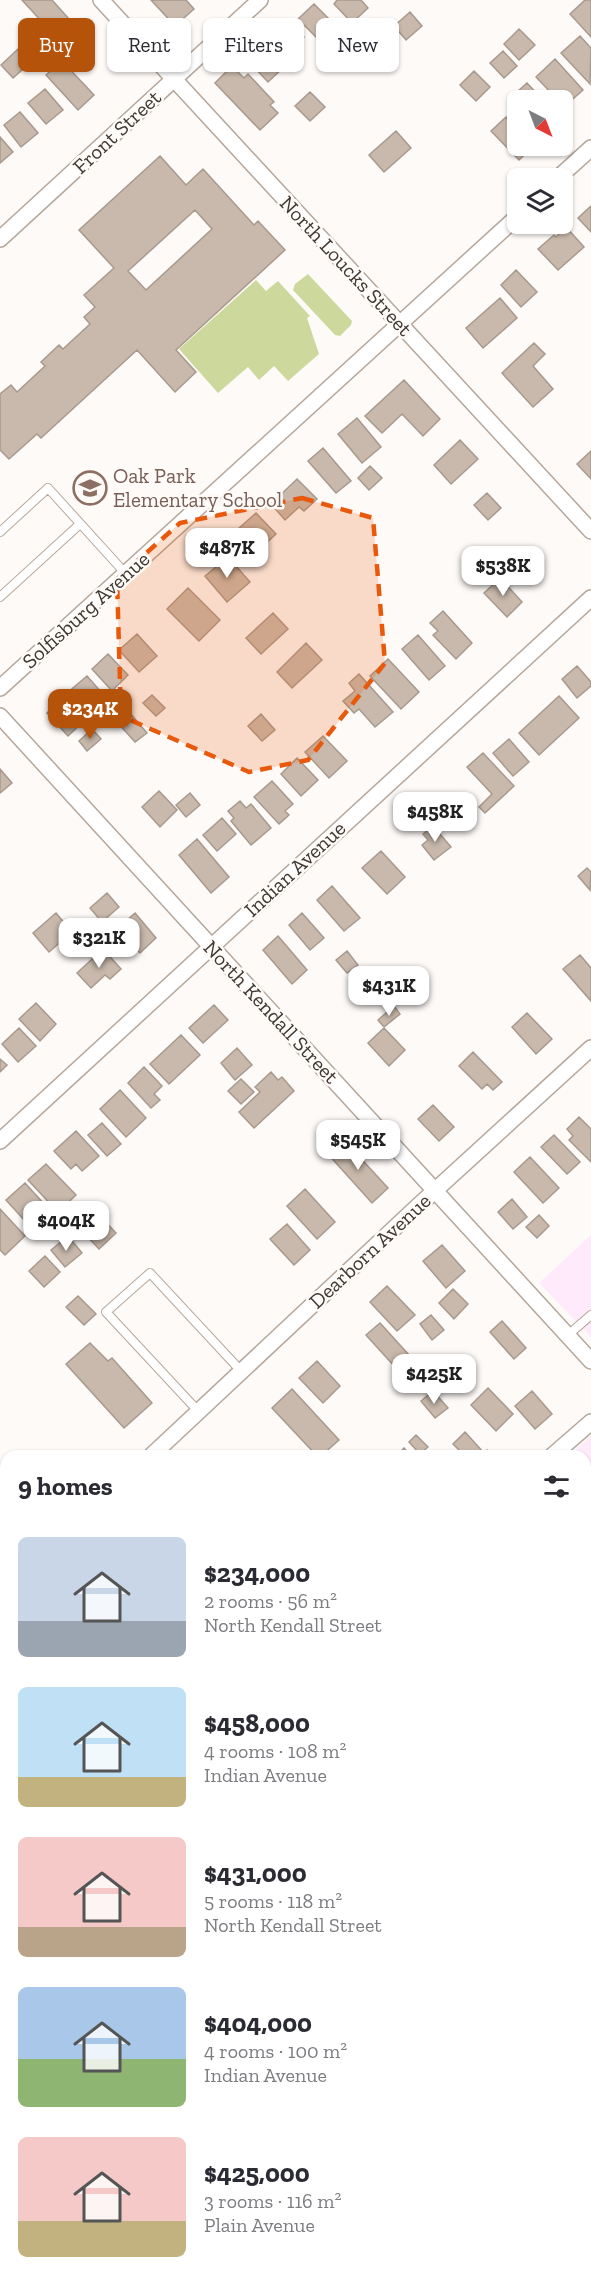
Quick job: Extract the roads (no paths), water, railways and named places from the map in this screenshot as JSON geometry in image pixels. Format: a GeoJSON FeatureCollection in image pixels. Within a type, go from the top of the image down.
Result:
{"type":"FeatureCollection","features":[{"type":"Feature","properties":{"kind":"street","name":"North Loucks Street"},"geometry":{"type":"LineString","coordinates":[[101,0],[591,531]]}},
{"type":"Feature","properties":{"kind":"street","name":"Front Street"},"geometry":{"type":"LineString","coordinates":[[0,239],[260,0]]}},
{"type":"Feature","properties":{"kind":"street"},"geometry":{"type":"LineString","coordinates":[[569,168],[591,148]]}},
{"type":"Feature","properties":{"kind":"street","name":"Solfisburg Avenue"},"geometry":{"type":"LineString","coordinates":[[0,688],[507,226]]}},
{"type":"Feature","properties":{"kind":"street","name":"Indian Avenue"},"geometry":{"type":"LineString","coordinates":[[0,1141],[591,598]]}},
{"type":"Feature","properties":{"kind":"street","name":"North Kendall Street"},"geometry":{"type":"LineString","coordinates":[[0,716],[591,1361]]}},
{"type":"Feature","properties":{"kind":"street","name":"Dearborn Avenue"},"geometry":{"type":"LineString","coordinates":[[158,1450],[435,1190],[591,1048]]}},
{"type":"Feature","properties":{"kind":"street"},"geometry":{"type":"LineString","coordinates":[[559,1450],[591,1422]]}},
{"type":"Feature","properties":{"kind":"lane"},"geometry":{"type":"LineString","coordinates":[[0,532],[48,488],[126,573]]}},
{"type":"Feature","properties":{"kind":"lane"},"geometry":{"type":"LineString","coordinates":[[0,597],[80,524]]}},
{"type":"Feature","properties":{"kind":"lane"},"geometry":{"type":"LineString","coordinates":[[199,1412],[106,1312],[150,1273],[242,1372]]}},
{"type":"Feature","properties":{"kind":"lane"},"geometry":{"type":"LineString","coordinates":[[568,1335],[591,1315]]}},
{"type":"Feature","properties":{"kind":"place","name":"Oak Park Elementary School"},"geometry":{"type":"Point","coordinates":[90,488]}}]}
